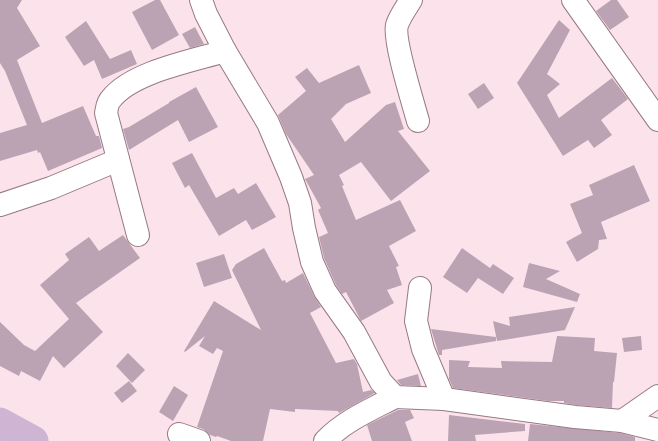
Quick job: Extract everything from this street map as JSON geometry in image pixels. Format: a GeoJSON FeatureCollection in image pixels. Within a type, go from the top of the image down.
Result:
{"type":"FeatureCollection","features":[{"type":"Feature","properties":{"kind":"street"},"geometry":{"type":"LineString","coordinates":[[201,0],[206,14],[225,51],[268,123],[292,177],[300,204],[312,262],[325,291],[354,332],[381,382],[395,397]]}},
{"type":"Feature","properties":{"kind":"street"},"geometry":{"type":"LineString","coordinates":[[411,0],[397,26],[400,52],[418,122]]}},
{"type":"Feature","properties":{"kind":"street"},"geometry":{"type":"LineString","coordinates":[[573,0],[658,120]]}},
{"type":"Feature","properties":{"kind":"street"},"geometry":{"type":"LineString","coordinates":[[138,235],[106,113],[109,100],[119,90],[131,82],[159,70],[225,51]]}},
{"type":"Feature","properties":{"kind":"street"},"geometry":{"type":"LineString","coordinates":[[0,205],[51,188],[118,160]]}},
{"type":"Feature","properties":{"kind":"street"},"geometry":{"type":"LineString","coordinates":[[420,288],[416,321],[423,349],[444,399]]}},
{"type":"Feature","properties":{"kind":"street"},"geometry":{"type":"LineString","coordinates":[[622,420],[658,396]]}},
{"type":"Feature","properties":{"kind":"street"},"geometry":{"type":"LineString","coordinates":[[324,441],[347,422],[395,397],[444,399],[575,417],[622,420],[658,430]]}},
{"type":"Feature","properties":{"kind":"street"},"geometry":{"type":"LineString","coordinates":[[179,434],[199,441]]}},
{"type":"Feature","properties":{"kind":"building"},"geometry":{"type":"Polygon","coordinates":[[[0,0],[22,0],[17,8],[40,46],[17,60],[42,123],[83,106],[96,136],[99,136],[102,148],[48,171],[40,152],[38,153],[37,150],[0,161],[0,133],[27,125],[5,71],[0,63],[0,0]]]}},
{"type":"Feature","properties":{"kind":"building"},"geometry":{"type":"Polygon","coordinates":[[[155,0],[160,0],[179,35],[152,50],[132,12],[155,0]]]}},
{"type":"Feature","properties":{"kind":"building"},"geometry":{"type":"Polygon","coordinates":[[[611,0],[617,0],[629,17],[610,30],[596,11],[611,0]]]}},
{"type":"Feature","properties":{"kind":"building"},"geometry":{"type":"Polygon","coordinates":[[[559,20],[570,30],[547,74],[560,84],[547,95],[559,118],[612,78],[628,99],[601,120],[612,135],[594,148],[588,140],[563,156],[517,83],[559,20]]]}},
{"type":"Feature","properties":{"kind":"building"},"geometry":{"type":"Polygon","coordinates":[[[86,21],[110,59],[131,50],[137,64],[102,79],[94,60],[84,66],[65,37],[86,21]]]}},
{"type":"Feature","properties":{"kind":"building"},"geometry":{"type":"Polygon","coordinates":[[[195,27],[204,44],[190,48],[182,34],[195,27]]]}},
{"type":"Feature","properties":{"kind":"building"},"geometry":{"type":"Polygon","coordinates":[[[359,65],[371,93],[346,104],[331,119],[345,142],[386,105],[395,102],[404,129],[398,131],[430,171],[391,201],[361,162],[339,175],[356,220],[400,200],[416,231],[389,246],[399,266],[396,267],[402,285],[387,290],[394,303],[361,321],[346,292],[342,294],[336,285],[324,258],[319,237],[328,233],[318,210],[321,208],[305,179],[314,175],[286,134],[278,115],[306,91],[295,77],[307,68],[319,83],[359,65]]]}},
{"type":"Feature","properties":{"kind":"building"},"geometry":{"type":"Polygon","coordinates":[[[484,83],[494,98],[478,109],[468,94],[484,83]]]}},
{"type":"Feature","properties":{"kind":"building"},"geometry":{"type":"Polygon","coordinates":[[[196,87],[218,127],[189,142],[178,120],[129,150],[123,129],[129,127],[196,87]]]}},
{"type":"Feature","properties":{"kind":"building"},"geometry":{"type":"Polygon","coordinates":[[[192,153],[216,198],[234,188],[238,194],[256,183],[276,217],[252,230],[246,220],[219,236],[189,185],[185,188],[172,163],[192,153]]]}},
{"type":"Feature","properties":{"kind":"building"},"geometry":{"type":"Polygon","coordinates":[[[634,165],[650,201],[601,222],[607,239],[599,240],[598,249],[577,262],[566,242],[582,233],[570,204],[593,195],[589,185],[634,165]]]}},
{"type":"Feature","properties":{"kind":"building"},"geometry":{"type":"Polygon","coordinates":[[[123,235],[140,258],[76,303],[103,332],[64,368],[53,356],[40,381],[21,371],[19,376],[0,366],[0,322],[24,345],[35,351],[69,319],[40,285],[69,260],[65,254],[89,237],[99,251],[123,235]]]}},
{"type":"Feature","properties":{"kind":"building"},"geometry":{"type":"Polygon","coordinates":[[[264,248],[282,281],[285,280],[286,283],[303,273],[321,307],[310,313],[336,363],[354,359],[357,364],[363,392],[371,390],[375,393],[339,413],[338,411],[295,409],[295,412],[270,409],[263,441],[231,441],[210,435],[203,429],[197,427],[223,351],[217,348],[213,354],[199,346],[205,336],[185,352],[184,351],[214,301],[261,330],[232,270],[236,264],[264,248]]]}},
{"type":"Feature","properties":{"kind":"building"},"geometry":{"type":"Polygon","coordinates":[[[462,248],[490,268],[493,264],[514,278],[503,294],[478,278],[467,293],[443,277],[462,248]]]}},
{"type":"Feature","properties":{"kind":"building"},"geometry":{"type":"Polygon","coordinates":[[[224,254],[232,278],[204,287],[196,263],[224,254]]]}},
{"type":"Feature","properties":{"kind":"building"},"geometry":{"type":"Polygon","coordinates":[[[529,263],[560,271],[546,279],[580,294],[577,302],[523,287],[529,263]]]}},
{"type":"Feature","properties":{"kind":"building"},"geometry":{"type":"Polygon","coordinates":[[[575,307],[565,330],[497,341],[493,321],[510,326],[509,317],[575,307]]]}},
{"type":"Feature","properties":{"kind":"building"},"geometry":{"type":"Polygon","coordinates":[[[431,329],[496,337],[496,341],[442,350],[442,355],[439,355],[431,329]]]}},
{"type":"Feature","properties":{"kind":"building"},"geometry":{"type":"Polygon","coordinates":[[[557,336],[595,338],[594,351],[617,353],[613,382],[612,408],[576,405],[564,403],[564,401],[548,401],[453,388],[449,379],[449,360],[470,361],[468,367],[502,368],[501,361],[552,362],[557,336]]]}},
{"type":"Feature","properties":{"kind":"building"},"geometry":{"type":"Polygon","coordinates":[[[641,336],[642,350],[624,352],[622,338],[641,336]]]}},
{"type":"Feature","properties":{"kind":"building"},"geometry":{"type":"Polygon","coordinates":[[[128,353],[145,370],[132,383],[116,366],[128,353]]]}},
{"type":"Feature","properties":{"kind":"building"},"geometry":{"type":"Polygon","coordinates":[[[418,374],[421,386],[401,385],[397,380],[418,374]]]}},
{"type":"Feature","properties":{"kind":"building"},"geometry":{"type":"Polygon","coordinates":[[[129,381],[137,391],[122,403],[114,393],[129,381]]]}},
{"type":"Feature","properties":{"kind":"building"},"geometry":{"type":"Polygon","coordinates":[[[174,386],[188,395],[173,421],[159,412],[174,386]]]}},
{"type":"Feature","properties":{"kind":"building"},"geometry":{"type":"Polygon","coordinates":[[[398,410],[410,410],[414,418],[405,422],[412,441],[372,441],[367,425],[398,410]]]}},
{"type":"Feature","properties":{"kind":"building"},"geometry":{"type":"Polygon","coordinates":[[[449,415],[525,424],[525,431],[475,435],[476,441],[448,441],[449,415]]]}},
{"type":"Feature","properties":{"kind":"building"},"geometry":{"type":"Polygon","coordinates":[[[530,424],[620,433],[635,437],[635,441],[528,441],[530,424]]]}},
{"type":"Feature","properties":{"kind":"waterway"},"geometry":{"type":"LineString","coordinates":[[0,423],[33,441]]}}]}
